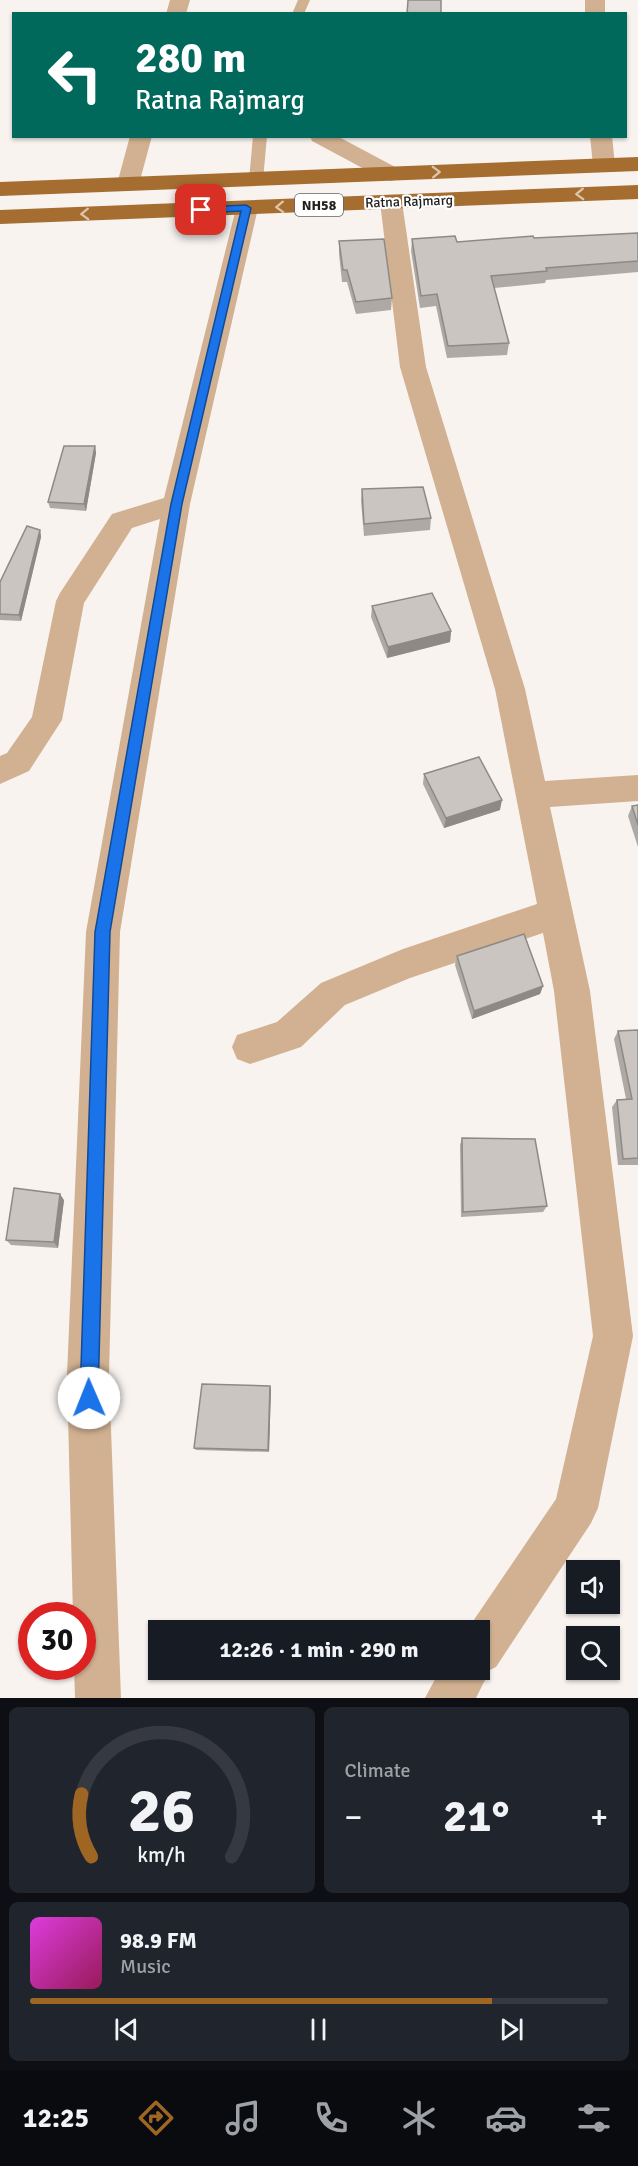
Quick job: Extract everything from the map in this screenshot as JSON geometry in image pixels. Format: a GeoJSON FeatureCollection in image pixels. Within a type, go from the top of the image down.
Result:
{"type":"FeatureCollection","features":[{"type":"Feature","properties":{"kind":"highway","name":"Ratna Rajmarg"},"geometry":{"type":"LineString","coordinates":[[391,188],[604,165],[638,164]]}},
{"type":"Feature","properties":{"kind":"highway","name":"Ratna Rajmarg"},"geometry":{"type":"LineString","coordinates":[[0,189],[128,184],[251,194]]}},
{"type":"Feature","properties":{"kind":"highway","name":"Ratna Rajmarg"},"geometry":{"type":"LineString","coordinates":[[0,217],[251,194],[391,188],[638,192]]}},
{"type":"Feature","properties":{"kind":"street"},"geometry":{"type":"LineString","coordinates":[[128,184],[140,138]]}},
{"type":"Feature","properties":{"kind":"street"},"geometry":{"type":"LineString","coordinates":[[323,138],[391,188],[413,367],[510,689],[532,795],[572,991],[626,1338],[576,1508],[490,1635]]}},
{"type":"Feature","properties":{"kind":"street"},"geometry":{"type":"LineString","coordinates":[[601,138],[604,165]]}},
{"type":"Feature","properties":{"kind":"street"},"geometry":{"type":"LineString","coordinates":[[98,1698],[88,1375],[102,932],[176,504],[251,194]]}},
{"type":"Feature","properties":{"kind":"street"},"geometry":{"type":"LineString","coordinates":[[0,771],[18,762],[47,720],[70,601],[122,521],[176,504]]}},
{"type":"Feature","properties":{"kind":"street"},"geometry":{"type":"LineString","coordinates":[[532,795],[638,788]]}},
{"type":"Feature","properties":{"kind":"street"},"geometry":{"type":"LineString","coordinates":[[250,1047],[288,1035],[333,994],[403,965],[556,913]]}},
{"type":"Feature","properties":{"kind":"street"},"geometry":{"type":"LineString","coordinates":[[448,1698],[460,1680]]}},
{"type":"Feature","properties":{"kind":"lane"},"geometry":{"type":"LineString","coordinates":[[251,194],[260,138]]}},
{"type":"Feature","properties":{"kind":"building"},"geometry":{"type":"Polygon","coordinates":[[[408,0],[441,0],[441,12],[407,12],[408,0]]]}},
{"type":"Feature","properties":{"kind":"building"},"geometry":{"type":"Polygon","coordinates":[[[638,233],[638,261],[546,268],[547,271],[491,276],[509,343],[448,346],[437,294],[421,296],[412,239],[455,236],[457,242],[533,236],[534,238],[638,233]]]}},
{"type":"Feature","properties":{"kind":"building"},"geometry":{"type":"Polygon","coordinates":[[[384,239],[392,298],[356,302],[347,270],[343,270],[339,241],[384,239]]]}},
{"type":"Feature","properties":{"kind":"building"},"geometry":{"type":"Polygon","coordinates":[[[64,446],[95,446],[84,504],[48,502],[64,446]]]}},
{"type":"Feature","properties":{"kind":"building"},"geometry":{"type":"Polygon","coordinates":[[[423,487],[431,518],[364,524],[362,489],[423,487]]]}},
{"type":"Feature","properties":{"kind":"building"},"geometry":{"type":"Polygon","coordinates":[[[27,526],[40,530],[19,615],[0,614],[0,582],[27,526]]]}},
{"type":"Feature","properties":{"kind":"building"},"geometry":{"type":"Polygon","coordinates":[[[432,593],[451,631],[388,647],[372,606],[432,593]]]}},
{"type":"Feature","properties":{"kind":"building"},"geometry":{"type":"Polygon","coordinates":[[[479,757],[502,800],[446,818],[424,774],[479,757]]]}},
{"type":"Feature","properties":{"kind":"building"},"geometry":{"type":"Polygon","coordinates":[[[638,805],[638,825],[632,806],[638,805]]]}},
{"type":"Feature","properties":{"kind":"building"},"geometry":{"type":"Polygon","coordinates":[[[524,934],[543,986],[474,1011],[457,956],[524,934]]]}},
{"type":"Feature","properties":{"kind":"building"},"geometry":{"type":"Polygon","coordinates":[[[638,1030],[638,1158],[623,1159],[617,1100],[632,1099],[618,1031],[638,1030]]]}},
{"type":"Feature","properties":{"kind":"building"},"geometry":{"type":"Polygon","coordinates":[[[462,1138],[535,1139],[547,1206],[463,1212],[462,1138]]]}},
{"type":"Feature","properties":{"kind":"building"},"geometry":{"type":"Polygon","coordinates":[[[14,1188],[60,1194],[54,1242],[6,1240],[14,1188]]]}},
{"type":"Feature","properties":{"kind":"building"},"geometry":{"type":"Polygon","coordinates":[[[202,1384],[270,1386],[268,1450],[194,1448],[202,1384]]]}},
{"type":"Feature","properties":{"kind":"route"},"geometry":{"type":"LineString","coordinates":[[89,1398],[102,932],[176,504],[246,208],[201,210]]}}]}
